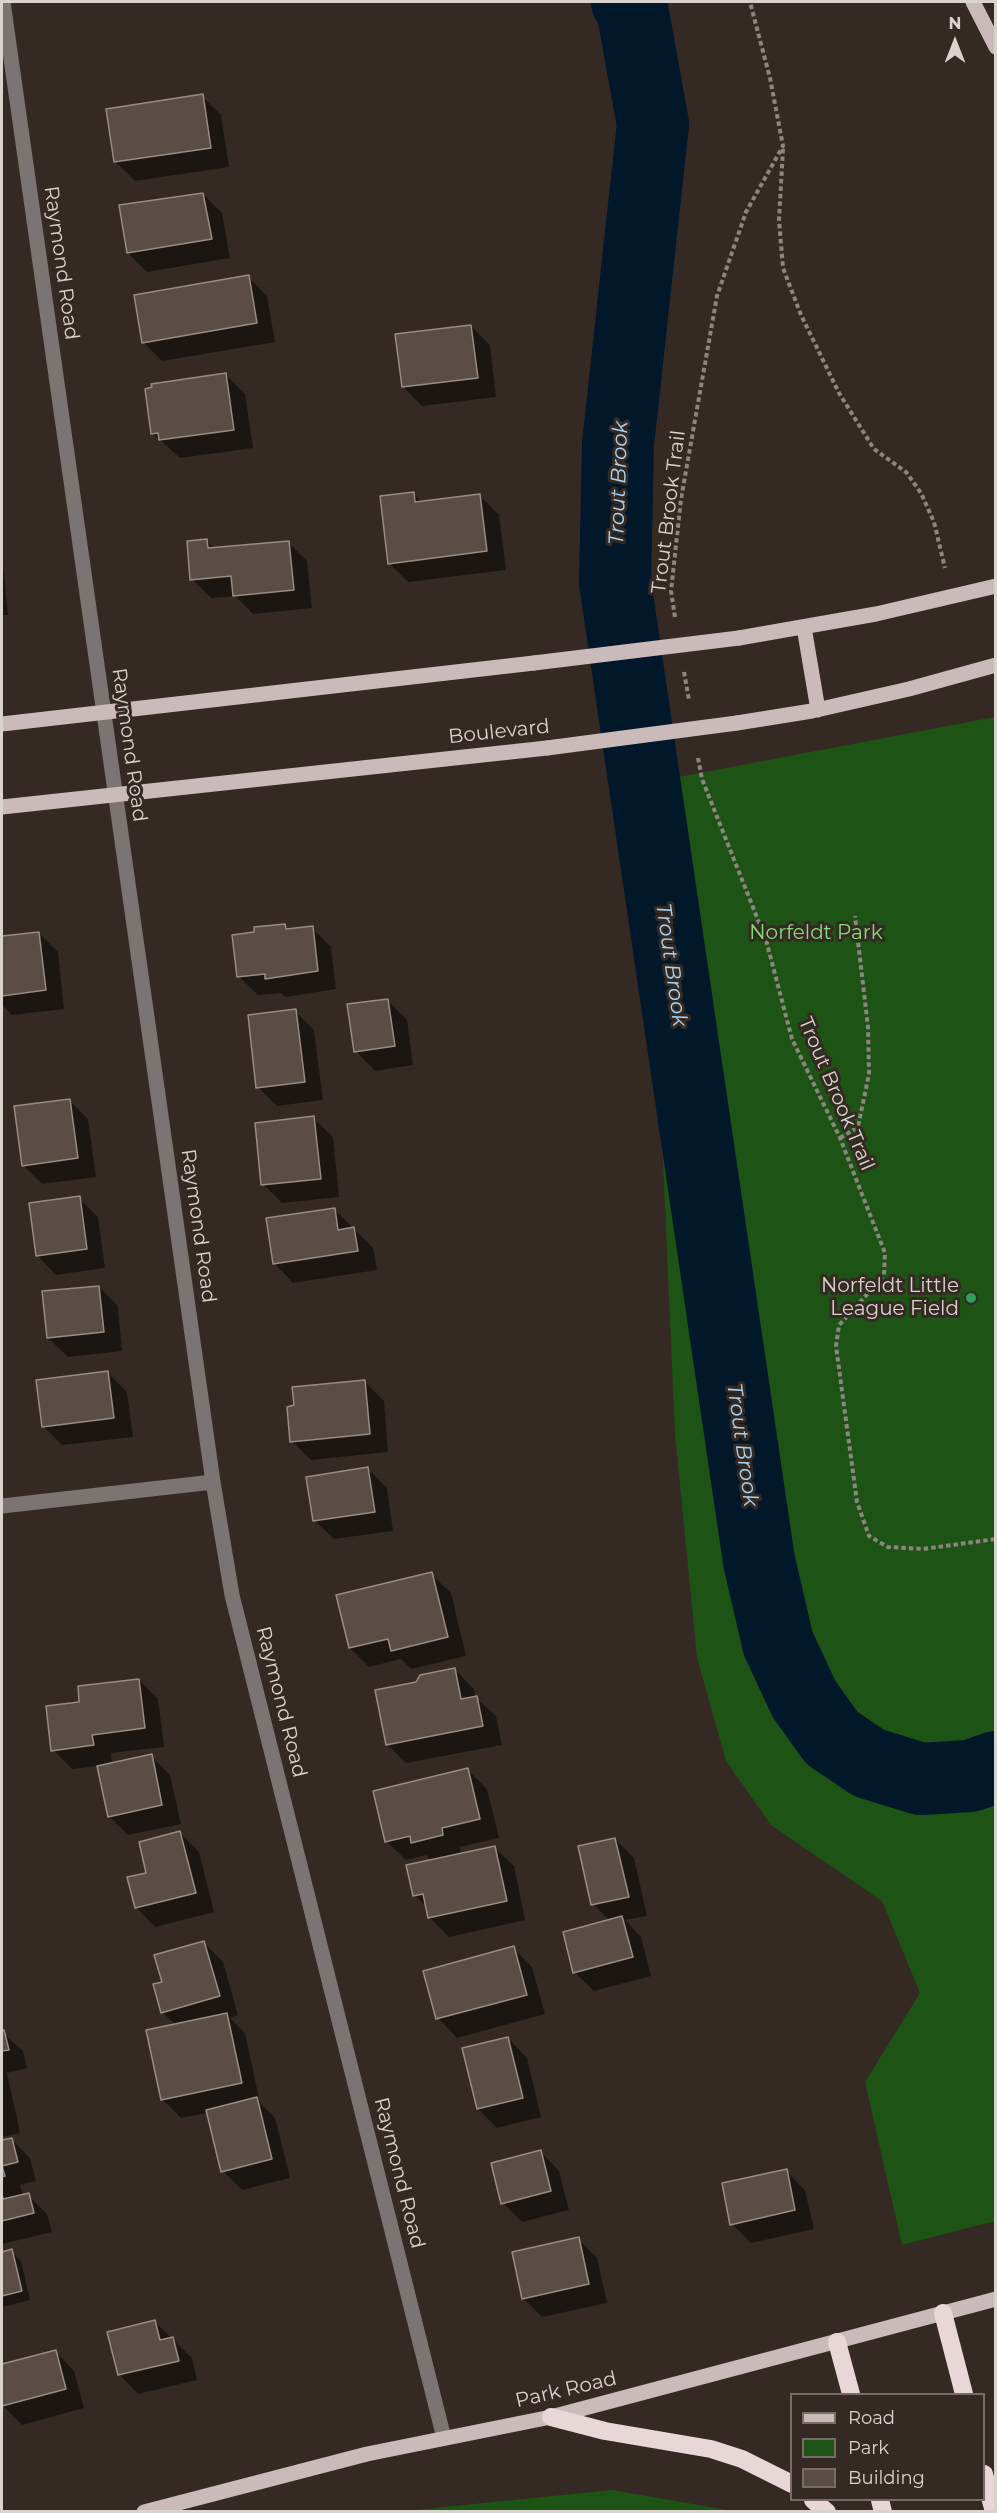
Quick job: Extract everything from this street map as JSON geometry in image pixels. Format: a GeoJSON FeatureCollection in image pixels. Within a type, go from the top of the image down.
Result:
{"type":"FeatureCollection","features":[{"type":"Feature","properties":{"kind":"highway"},"geometry":{"type":"LineString","coordinates":[[944,2313],[964,2393]]}},
{"type":"Feature","properties":{"kind":"highway"},"geometry":{"type":"LineString","coordinates":[[837,2342],[851,2393]]}},
{"type":"Feature","properties":{"kind":"highway"},"geometry":{"type":"LineString","coordinates":[[551,2417],[605,2431],[711,2449],[742,2459],[790,2483]]}},
{"type":"Feature","properties":{"kind":"highway"},"geometry":{"type":"LineString","coordinates":[[985,2478],[994,2511]]}},
{"type":"Feature","properties":{"kind":"highway"},"geometry":{"type":"LineString","coordinates":[[815,2501],[827,2511]]}},
{"type":"Feature","properties":{"kind":"main road"},"geometry":{"type":"LineString","coordinates":[[973,2],[996,47]]}},
{"type":"Feature","properties":{"kind":"main road"},"geometry":{"type":"LineString","coordinates":[[2,724],[739,638],[876,614],[996,586]]}},
{"type":"Feature","properties":{"kind":"main road"},"geometry":{"type":"LineString","coordinates":[[804,627],[818,710]]}},
{"type":"Feature","properties":{"kind":"main road","name":"Boulevard"},"geometry":{"type":"LineString","coordinates":[[2,807],[547,748],[737,723],[818,710],[909,689],[996,665]]}},
{"type":"Feature","properties":{"kind":"main road","name":"Park Road"},"geometry":{"type":"LineString","coordinates":[[144,2511],[368,2454],[551,2417],[996,2299]]}},
{"type":"Feature","properties":{"kind":"street","name":"Raymond Road"},"geometry":{"type":"LineString","coordinates":[[3,2],[213,1482],[232,1595],[444,2438]]}},
{"type":"Feature","properties":{"kind":"street"},"geometry":{"type":"LineString","coordinates":[[2,1506],[213,1482]]}},
{"type":"Feature","properties":{"kind":"path"},"geometry":{"type":"LineString","coordinates":[[750,2],[770,78],[783,146],[779,220],[783,268],[801,315],[839,393],[874,449],[906,472],[921,493],[934,522],[941,552]]}},
{"type":"Feature","properties":{"kind":"path","name":"Trout Brook Trail"},"geometry":{"type":"LineString","coordinates":[[677,626],[671,591],[681,499],[717,296],[746,212],[783,146]]}},
{"type":"Feature","properties":{"kind":"path"},"geometry":{"type":"LineString","coordinates":[[682,662],[690,708]]}},
{"type":"Feature","properties":{"kind":"path","name":"Trout Brook Trail"},"geometry":{"type":"LineString","coordinates":[[698,755],[702,779],[766,940],[792,1039],[840,1138],[885,1253],[884,1276],[839,1325],[836,1346],[857,1502],[869,1536],[888,1548],[923,1549],[996,1539]]}},
{"type":"Feature","properties":{"kind":"path"},"geometry":{"type":"LineString","coordinates":[[840,1138],[858,1127],[869,1074],[868,1027],[855,916]]}},
{"type":"Feature","properties":{"kind":"green space","name":"Norfeldt Park"},"geometry":{"type":"Polygon","coordinates":[[[995,717],[995,2221],[902,2245],[865,2082],[920,1993],[882,1901],[771,1825],[726,1761],[697,1658],[675,1434],[660,1093],[610,790],[995,717]]]}},
{"type":"Feature","properties":{"kind":"green space"},"geometry":{"type":"Polygon","coordinates":[[[612,2490],[733,2511],[405,2511],[612,2490]]]}},
{"type":"Feature","properties":{"kind":"building"},"geometry":{"type":"Polygon","coordinates":[[[203,94],[211,148],[114,162],[106,109],[203,94]]]}},
{"type":"Feature","properties":{"kind":"building"},"geometry":{"type":"Polygon","coordinates":[[[203,193],[212,239],[127,253],[119,205],[203,193]]]}},
{"type":"Feature","properties":{"kind":"building"},"geometry":{"type":"Polygon","coordinates":[[[249,275],[257,323],[142,343],[134,295],[249,275]]]}},
{"type":"Feature","properties":{"kind":"building"},"geometry":{"type":"Polygon","coordinates":[[[471,325],[478,378],[402,387],[395,334],[471,325]]]}},
{"type":"Feature","properties":{"kind":"building"},"geometry":{"type":"Polygon","coordinates":[[[226,373],[234,430],[159,440],[158,433],[151,434],[145,389],[152,387],[151,384],[226,373]]]}},
{"type":"Feature","properties":{"kind":"building"},"geometry":{"type":"Polygon","coordinates":[[[414,492],[415,502],[480,494],[487,551],[388,564],[380,496],[414,492]]]}},
{"type":"Feature","properties":{"kind":"building"},"geometry":{"type":"Polygon","coordinates":[[[207,539],[208,548],[289,541],[294,590],[233,596],[231,576],[190,580],[187,541],[207,539]]]}},
{"type":"Feature","properties":{"kind":"building"},"geometry":{"type":"Polygon","coordinates":[[[285,924],[286,929],[313,926],[318,971],[265,979],[265,974],[237,977],[232,935],[254,932],[254,927],[285,924]]]}},
{"type":"Feature","properties":{"kind":"building"},"geometry":{"type":"Polygon","coordinates":[[[39,932],[46,990],[2,996],[2,936],[39,932]]]}},
{"type":"Feature","properties":{"kind":"building"},"geometry":{"type":"Polygon","coordinates":[[[388,999],[395,1046],[354,1052],[347,1004],[388,999]]]}},
{"type":"Feature","properties":{"kind":"building"},"geometry":{"type":"Polygon","coordinates":[[[296,1009],[305,1082],[256,1088],[248,1015],[296,1009]]]}},
{"type":"Feature","properties":{"kind":"building"},"geometry":{"type":"Polygon","coordinates":[[[70,1099],[78,1158],[22,1166],[14,1106],[70,1099]]]}},
{"type":"Feature","properties":{"kind":"building"},"geometry":{"type":"Polygon","coordinates":[[[314,1116],[321,1179],[261,1185],[255,1123],[314,1116]]]}},
{"type":"Feature","properties":{"kind":"building"},"geometry":{"type":"Polygon","coordinates":[[[80,1196],[87,1249],[36,1256],[29,1203],[80,1196]]]}},
{"type":"Feature","properties":{"kind":"building"},"geometry":{"type":"Polygon","coordinates":[[[335,1208],[338,1230],[354,1227],[358,1251],[273,1264],[266,1218],[335,1208]]]}},
{"type":"Feature","properties":{"kind":"building"},"geometry":{"type":"Polygon","coordinates":[[[99,1286],[104,1332],[47,1338],[42,1291],[99,1286]]]}},
{"type":"Feature","properties":{"kind":"building"},"geometry":{"type":"Polygon","coordinates":[[[108,1371],[114,1418],[42,1427],[36,1380],[108,1371]]]}},
{"type":"Feature","properties":{"kind":"building"},"geometry":{"type":"Polygon","coordinates":[[[365,1380],[370,1434],[290,1442],[287,1407],[294,1405],[292,1387],[365,1380]]]}},
{"type":"Feature","properties":{"kind":"building"},"geometry":{"type":"Polygon","coordinates":[[[368,1467],[375,1512],[313,1521],[306,1477],[368,1467]]]}},
{"type":"Feature","properties":{"kind":"building"},"geometry":{"type":"Polygon","coordinates":[[[432,1572],[448,1637],[391,1651],[388,1639],[349,1648],[336,1595],[432,1572]]]}},
{"type":"Feature","properties":{"kind":"building"},"geometry":{"type":"Polygon","coordinates":[[[455,1668],[461,1699],[477,1696],[483,1726],[386,1745],[375,1690],[416,1682],[420,1675],[455,1668]]]}},
{"type":"Feature","properties":{"kind":"building"},"geometry":{"type":"Polygon","coordinates":[[[139,1679],[145,1728],[92,1735],[94,1745],[51,1751],[46,1706],[79,1702],[78,1686],[139,1679]]]}},
{"type":"Feature","properties":{"kind":"building"},"geometry":{"type":"Polygon","coordinates":[[[152,1754],[162,1805],[108,1817],[97,1766],[152,1754]]]}},
{"type":"Feature","properties":{"kind":"building"},"geometry":{"type":"Polygon","coordinates":[[[468,1768],[480,1819],[442,1828],[443,1835],[411,1843],[410,1836],[385,1842],[373,1791],[468,1768]]]}},
{"type":"Feature","properties":{"kind":"building"},"geometry":{"type":"Polygon","coordinates":[[[180,1831],[196,1893],[135,1908],[127,1877],[146,1873],[139,1842],[180,1831]]]}},
{"type":"Feature","properties":{"kind":"building"},"geometry":{"type":"Polygon","coordinates":[[[615,1838],[629,1897],[591,1905],[578,1846],[615,1838]]]}},
{"type":"Feature","properties":{"kind":"building"},"geometry":{"type":"Polygon","coordinates":[[[495,1846],[507,1901],[428,1918],[423,1894],[413,1896],[406,1865],[495,1846]]]}},
{"type":"Feature","properties":{"kind":"building"},"geometry":{"type":"Polygon","coordinates":[[[622,1916],[633,1957],[573,1973],[563,1932],[622,1916]]]}},
{"type":"Feature","properties":{"kind":"building"},"geometry":{"type":"Polygon","coordinates":[[[204,1941],[220,1996],[161,2013],[153,1984],[162,1982],[154,1955],[204,1941]]]}},
{"type":"Feature","properties":{"kind":"building"},"geometry":{"type":"Polygon","coordinates":[[[514,1946],[527,1995],[436,2019],[423,1971],[514,1946]]]}},
{"type":"Feature","properties":{"kind":"building"},"geometry":{"type":"Polygon","coordinates":[[[227,2013],[242,2083],[161,2100],[146,2030],[227,2013]]]}},
{"type":"Feature","properties":{"kind":"building"},"geometry":{"type":"Polygon","coordinates":[[[4,2030],[9,2050],[2,2051],[2,2031],[4,2030]]]}},
{"type":"Feature","properties":{"kind":"building"},"geometry":{"type":"Polygon","coordinates":[[[508,2037],[523,2098],[477,2109],[462,2048],[508,2037]]]}},
{"type":"Feature","properties":{"kind":"building"},"geometry":{"type":"Polygon","coordinates":[[[257,2097],[272,2159],[221,2172],[206,2110],[257,2097]]]}},
{"type":"Feature","properties":{"kind":"building"},"geometry":{"type":"Polygon","coordinates":[[[12,2138],[18,2162],[2,2166],[2,2140],[12,2138]]]}},
{"type":"Feature","properties":{"kind":"building"},"geometry":{"type":"Polygon","coordinates":[[[541,2150],[551,2191],[501,2204],[491,2163],[541,2150]]]}},
{"type":"Feature","properties":{"kind":"building"},"geometry":{"type":"Polygon","coordinates":[[[787,2169],[795,2210],[730,2225],[722,2183],[787,2169]]]}},
{"type":"Feature","properties":{"kind":"building"},"geometry":{"type":"Polygon","coordinates":[[[29,2193],[34,2213],[2,2221],[2,2194],[3,2199],[29,2193]]]}},
{"type":"Feature","properties":{"kind":"building"},"geometry":{"type":"Polygon","coordinates":[[[579,2237],[589,2284],[522,2299],[512,2252],[579,2237]]]}},
{"type":"Feature","properties":{"kind":"building"},"geometry":{"type":"Polygon","coordinates":[[[12,2249],[22,2291],[2,2296],[2,2252],[12,2249]]]}},
{"type":"Feature","properties":{"kind":"building"},"geometry":{"type":"Polygon","coordinates":[[[155,2320],[160,2340],[173,2337],[179,2361],[118,2375],[107,2332],[155,2320]]]}},
{"type":"Feature","properties":{"kind":"building"},"geometry":{"type":"Polygon","coordinates":[[[56,2350],[66,2389],[2,2406],[2,2364],[56,2350]]]}},
{"type":"Feature","properties":{"kind":"waterway","name":"Trout Brook"},"geometry":{"type":"LineString","coordinates":[[627,2],[632,8],[653,124],[618,444],[615,582],[759,1561],[778,1643],[804,1699],[832,1738],[869,1763],[921,1779],[970,1776],[996,1767]]}},
{"type":"Feature","properties":{"kind":"place","name":"Norfeldt Little League Field"},"geometry":{"type":"Point","coordinates":[971,1298]}}]}
